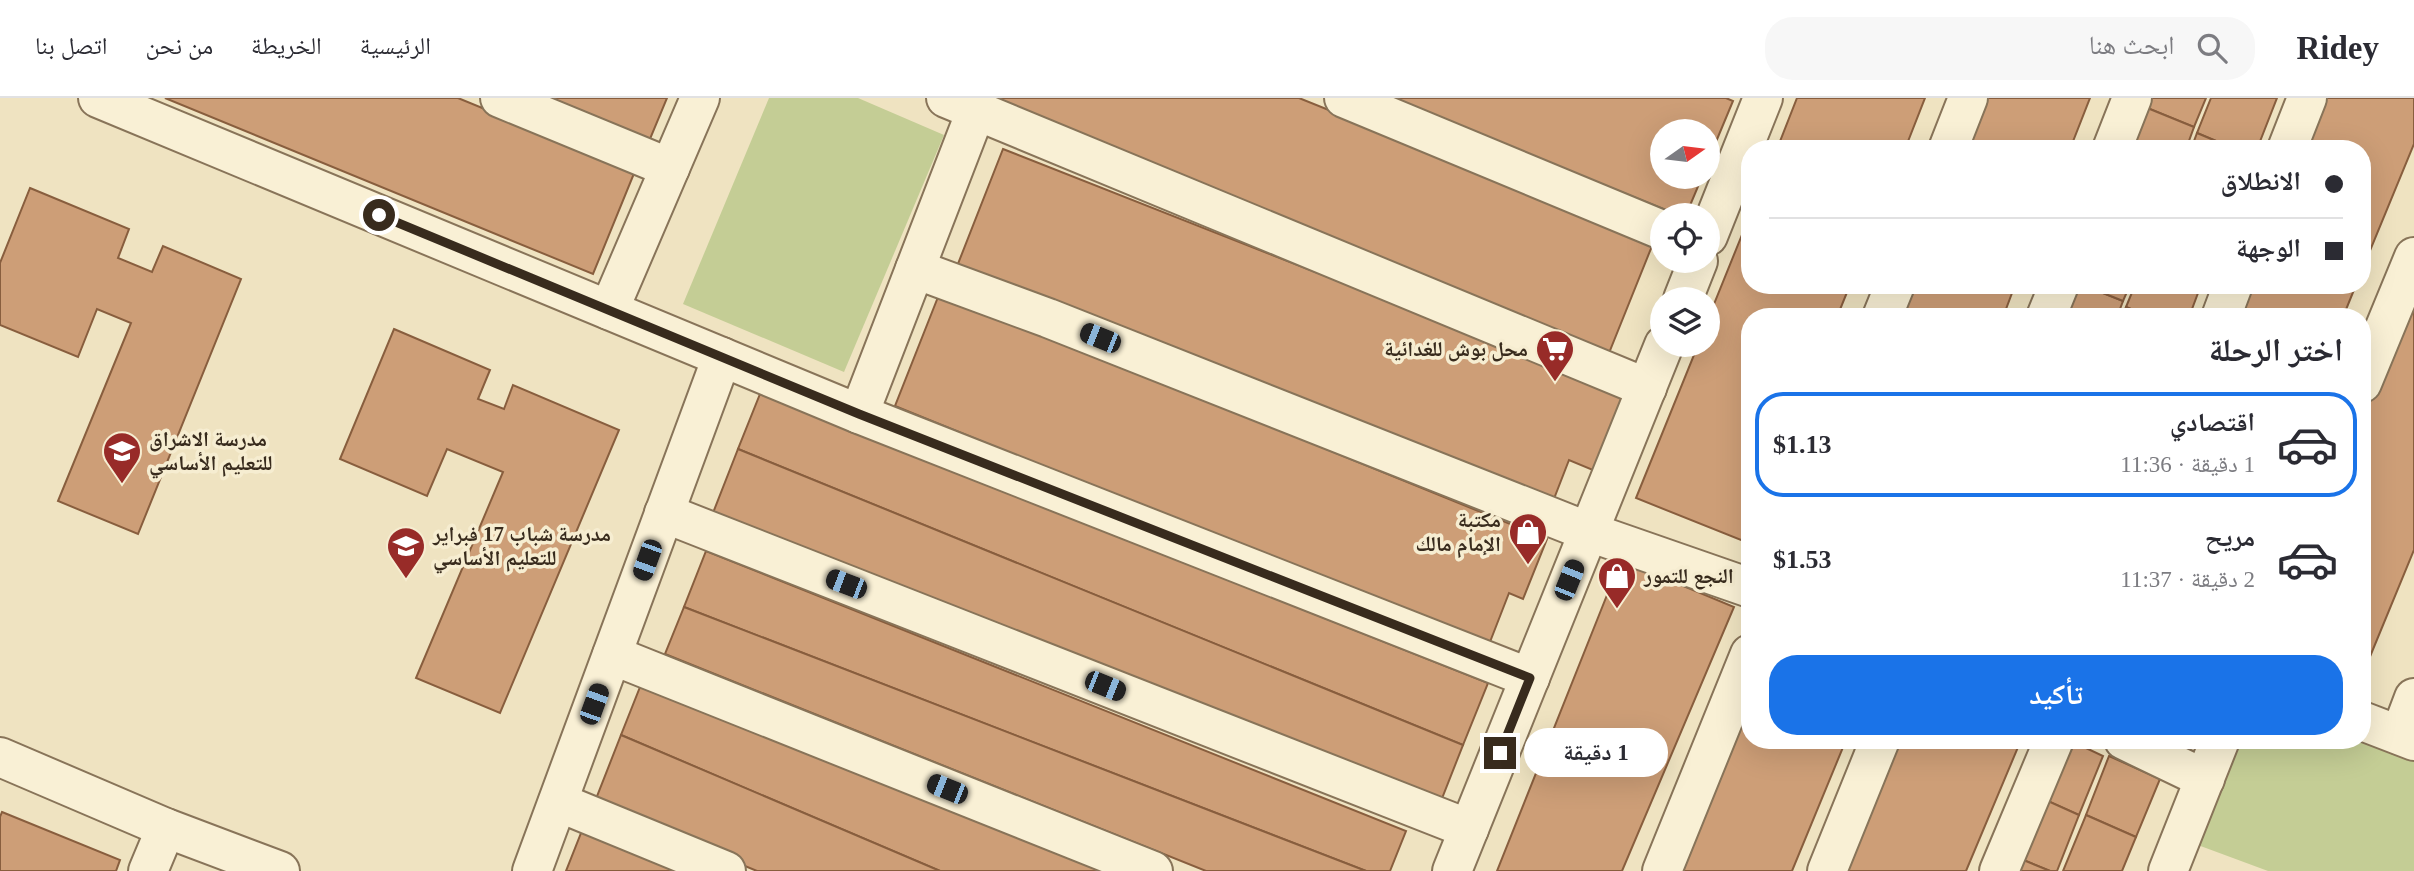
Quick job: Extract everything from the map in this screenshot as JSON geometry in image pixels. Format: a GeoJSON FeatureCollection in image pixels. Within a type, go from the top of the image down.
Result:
{"type":"FeatureCollection","features":[{"type":"Feature","properties":{"kind":"street"},"geometry":{"type":"LineString","coordinates":[[98,98],[859,414],[1530,678]]}},
{"type":"Feature","properties":{"kind":"street"},"geometry":{"type":"LineString","coordinates":[[500,98],[670,168]]}},
{"type":"Feature","properties":{"kind":"street"},"geometry":{"type":"LineString","coordinates":[[609,310],[700,98]]}},
{"type":"Feature","properties":{"kind":"street"},"geometry":{"type":"LineString","coordinates":[[1344,98],[1650,225]]}},
{"type":"Feature","properties":{"kind":"street"},"geometry":{"type":"LineString","coordinates":[[1952,140],[1968,98]]}},
{"type":"Feature","properties":{"kind":"street"},"geometry":{"type":"LineString","coordinates":[[2116,140],[2132,98]]}},
{"type":"Feature","properties":{"kind":"street"},"geometry":{"type":"LineString","coordinates":[[2291,140],[2307,98]]}},
{"type":"Feature","properties":{"kind":"street"},"geometry":{"type":"LineString","coordinates":[[1744,140],[1759,99]]}},
{"type":"Feature","properties":{"kind":"street"},"geometry":{"type":"LineString","coordinates":[[859,414],[915,269],[961,104],[1647,388]]}},
{"type":"Feature","properties":{"kind":"street"},"geometry":{"type":"LineString","coordinates":[[1720,204],[1741,147]]}},
{"type":"Feature","properties":{"kind":"street"},"geometry":{"type":"LineString","coordinates":[[2371,361],[2414,257]]}},
{"type":"Feature","properties":{"kind":"street"},"geometry":{"type":"LineString","coordinates":[[915,269],[1048,318],[1589,532],[1741,585]]}},
{"type":"Feature","properties":{"kind":"street"},"geometry":{"type":"LineString","coordinates":[[532,871],[722,357]]}},
{"type":"Feature","properties":{"kind":"street"},"geometry":{"type":"LineString","coordinates":[[1452,871],[1659,357]]}},
{"type":"Feature","properties":{"kind":"street"},"geometry":{"type":"LineString","coordinates":[[664,513],[1469,829]]}},
{"type":"Feature","properties":{"kind":"street"},"geometry":{"type":"LineString","coordinates":[[612,655],[1153,871]]}},
{"type":"Feature","properties":{"kind":"street"},"geometry":{"type":"LineString","coordinates":[[1662,871],[1741,676]]}},
{"type":"Feature","properties":{"kind":"street"},"geometry":{"type":"LineString","coordinates":[[2371,724],[2407,738],[2414,698]]}},
{"type":"Feature","properties":{"kind":"street"},"geometry":{"type":"LineString","coordinates":[[1827,871],[1876,749]]}},
{"type":"Feature","properties":{"kind":"street"},"geometry":{"type":"LineString","coordinates":[[1999,871],[2050,749]]}},
{"type":"Feature","properties":{"kind":"street"},"geometry":{"type":"LineString","coordinates":[[2143,749],[2205,779]]}},
{"type":"Feature","properties":{"kind":"street"},"geometry":{"type":"LineString","coordinates":[[2168,871],[2217,749]]}},
{"type":"Feature","properties":{"kind":"street"},"geometry":{"type":"LineString","coordinates":[[0,757],[166,828],[281,871]]}},
{"type":"Feature","properties":{"kind":"street"},"geometry":{"type":"LineString","coordinates":[[558,802],[726,871]]}},
{"type":"Feature","properties":{"kind":"street"},"geometry":{"type":"LineString","coordinates":[[148,871],[166,828]]}},
{"type":"Feature","properties":{"kind":"green space"},"geometry":{"type":"Polygon","coordinates":[[[769,98],[858,98],[944,135],[844,372],[683,304],[769,98]]]}},
{"type":"Feature","properties":{"kind":"green space"},"geometry":{"type":"Polygon","coordinates":[[[2371,743],[2414,757],[2414,871],[2268,871],[2187,841],[2221,749],[2371,749],[2371,743]]]}},
{"type":"Feature","properties":{"kind":"building"},"geometry":{"type":"Polygon","coordinates":[[[165,98],[458,98],[635,171],[593,274],[165,98]]]}},
{"type":"Feature","properties":{"kind":"building"},"geometry":{"type":"Polygon","coordinates":[[[551,98],[667,98],[650,139],[551,98]]]}},
{"type":"Feature","properties":{"kind":"building"},"geometry":{"type":"Polygon","coordinates":[[[963,98],[1299,98],[1650,239],[1650,251],[1607,358],[963,98]]]}},
{"type":"Feature","properties":{"kind":"building"},"geometry":{"type":"Polygon","coordinates":[[[1389,98],[1726,98],[1733,101],[1720,132],[1720,119],[1650,119],[1650,189],[1697,189],[1691,203],[1650,204],[1389,98]]]}},
{"type":"Feature","properties":{"kind":"building"},"geometry":{"type":"Polygon","coordinates":[[[1797,98],[1925,98],[1909,140],[1781,140],[1797,98]]]}},
{"type":"Feature","properties":{"kind":"building"},"geometry":{"type":"Polygon","coordinates":[[[1966,98],[2090,98],[2074,140],[1950,140],[1966,98]]]}},
{"type":"Feature","properties":{"kind":"building"},"geometry":{"type":"Polygon","coordinates":[[[2143,98],[2206,98],[2194,127],[2140,105],[2143,98]]]}},
{"type":"Feature","properties":{"kind":"building"},"geometry":{"type":"Polygon","coordinates":[[[2211,98],[2277,98],[2261,140],[2214,140],[2197,133],[2211,98]]]}},
{"type":"Feature","properties":{"kind":"building"},"geometry":{"type":"Polygon","coordinates":[[[2321,98],[2414,98],[2414,144],[2371,248],[2371,140],[2304,140],[2321,98]]]}},
{"type":"Feature","properties":{"kind":"building"},"geometry":{"type":"Polygon","coordinates":[[[2140,105],[2194,127],[2189,140],[2126,140],[2140,105]]]}},
{"type":"Feature","properties":{"kind":"building"},"geometry":{"type":"Polygon","coordinates":[[[2197,133],[2214,140],[2194,140],[2197,133]]]}},
{"type":"Feature","properties":{"kind":"building"},"geometry":{"type":"Polygon","coordinates":[[[1003,149],[1630,396],[1600,473],[1569,460],[1550,509],[954,274],[1003,149]]]}},
{"type":"Feature","properties":{"kind":"building"},"geometry":{"type":"Polygon","coordinates":[[[30,188],[129,229],[118,258],[152,272],[163,246],[241,279],[138,534],[58,501],[131,323],[97,309],[78,357],[0,325],[0,263],[30,188]]]}},
{"type":"Feature","properties":{"kind":"building"},"geometry":{"type":"Polygon","coordinates":[[[1741,237],[1741,294],[1846,294],[1841,308],[1741,308],[1741,540],[1636,498],[1693,357],[1720,357],[1720,289],[1741,237]]]}},
{"type":"Feature","properties":{"kind":"building"},"geometry":{"type":"Polygon","coordinates":[[[2414,270],[2414,550],[2371,654],[2371,374],[2414,270]]]}},
{"type":"Feature","properties":{"kind":"building"},"geometry":{"type":"Polygon","coordinates":[[[940,292],[1547,539],[1523,599],[1509,593],[1488,647],[895,406],[940,292]]]}},
{"type":"Feature","properties":{"kind":"building"},"geometry":{"type":"Polygon","coordinates":[[[1888,294],[2012,294],[2006,308],[1883,308],[1888,294]]]}},
{"type":"Feature","properties":{"kind":"building"},"geometry":{"type":"Polygon","coordinates":[[[2064,294],[2106,294],[2123,301],[2120,308],[2058,308],[2064,294]]]}},
{"type":"Feature","properties":{"kind":"building"},"geometry":{"type":"Polygon","coordinates":[[[2106,294],[2126,294],[2123,301],[2106,294]]]}},
{"type":"Feature","properties":{"kind":"building"},"geometry":{"type":"Polygon","coordinates":[[[2131,294],[2198,294],[2192,308],[2126,307],[2131,294]]]}},
{"type":"Feature","properties":{"kind":"building"},"geometry":{"type":"Polygon","coordinates":[[[2241,294],[2352,294],[2347,308],[2235,308],[2241,294]]]}},
{"type":"Feature","properties":{"kind":"building"},"geometry":{"type":"Polygon","coordinates":[[[394,329],[490,370],[478,399],[504,409],[513,385],[619,430],[500,713],[416,678],[503,472],[447,449],[427,496],[340,459],[394,329]]]}},
{"type":"Feature","properties":{"kind":"building"},"geometry":{"type":"Polygon","coordinates":[[[760,394],[1488,683],[1463,745],[738,449],[760,394]]]}},
{"type":"Feature","properties":{"kind":"building"},"geometry":{"type":"Polygon","coordinates":[[[738,449],[1463,745],[1439,806],[711,518],[738,449]]]}},
{"type":"Feature","properties":{"kind":"building"},"geometry":{"type":"Polygon","coordinates":[[[706,551],[1406,831],[1390,871],[1366,871],[684,607],[706,551]]]}},
{"type":"Feature","properties":{"kind":"building"},"geometry":{"type":"Polygon","coordinates":[[[1621,560],[1734,607],[1622,871],[1497,871],[1621,560]]]}},
{"type":"Feature","properties":{"kind":"building"},"geometry":{"type":"Polygon","coordinates":[[[684,607],[1366,871],[1206,871],[665,654],[684,607]]]}},
{"type":"Feature","properties":{"kind":"building"},"geometry":{"type":"Polygon","coordinates":[[[1741,670],[1741,749],[1842,749],[1792,871],[1664,871],[1741,670]]]}},
{"type":"Feature","properties":{"kind":"building"},"geometry":{"type":"Polygon","coordinates":[[[642,682],[1103,871],[940,871],[621,735],[642,682]]]}},
{"type":"Feature","properties":{"kind":"building"},"geometry":{"type":"Polygon","coordinates":[[[621,735],[940,871],[757,871],[594,804],[621,735]]]}},
{"type":"Feature","properties":{"kind":"building"},"geometry":{"type":"Polygon","coordinates":[[[1882,749],[2017,749],[1966,871],[1833,871],[1882,749]]]}},
{"type":"Feature","properties":{"kind":"building"},"geometry":{"type":"Polygon","coordinates":[[[2062,749],[2088,749],[2103,756],[2079,815],[2028,792],[2062,749]]]}},
{"type":"Feature","properties":{"kind":"building"},"geometry":{"type":"Polygon","coordinates":[[[2109,756],[2160,779],[2136,837],[2086,815],[2109,756]]]}},
{"type":"Feature","properties":{"kind":"building"},"geometry":{"type":"Polygon","coordinates":[[[2028,792],[2079,815],[2057,871],[2050,871],[2004,852],[2028,792]]]}},
{"type":"Feature","properties":{"kind":"building"},"geometry":{"type":"Polygon","coordinates":[[[2,812],[120,860],[116,871],[0,871],[2,812]]]}},
{"type":"Feature","properties":{"kind":"building"},"geometry":{"type":"Polygon","coordinates":[[[2086,815],[2136,837],[2122,871],[2063,871],[2086,815]]]}},
{"type":"Feature","properties":{"kind":"building"},"geometry":{"type":"Polygon","coordinates":[[[583,828],[688,871],[566,871],[583,828]]]}},
{"type":"Feature","properties":{"kind":"building"},"geometry":{"type":"Polygon","coordinates":[[[2004,852],[2050,871],[1996,871],[2004,852]]]}},
{"type":"Feature","properties":{"kind":"place","name":"محل بوش للغدائية"},"geometry":{"type":"Point","coordinates":[1555,383]}},
{"type":"Feature","properties":{"kind":"place","name":"مدرسة الاشراق للتعليم الأساسي"},"geometry":{"type":"Point","coordinates":[122,485]}},
{"type":"Feature","properties":{"kind":"place","name":"مكتبة الإمام مالك"},"geometry":{"type":"Point","coordinates":[1528,566]}},
{"type":"Feature","properties":{"kind":"place","name":"مدرسة شباب 17 فبراير للتعليم الأساسي"},"geometry":{"type":"Point","coordinates":[406,580]}},
{"type":"Feature","properties":{"kind":"place","name":"النجع للتمور"},"geometry":{"type":"Point","coordinates":[1617,610]}},
{"type":"Feature","properties":{"kind":"route"},"geometry":{"type":"LineString","coordinates":[[379,215],[859,414],[1530,678],[1500,753]]}}]}
